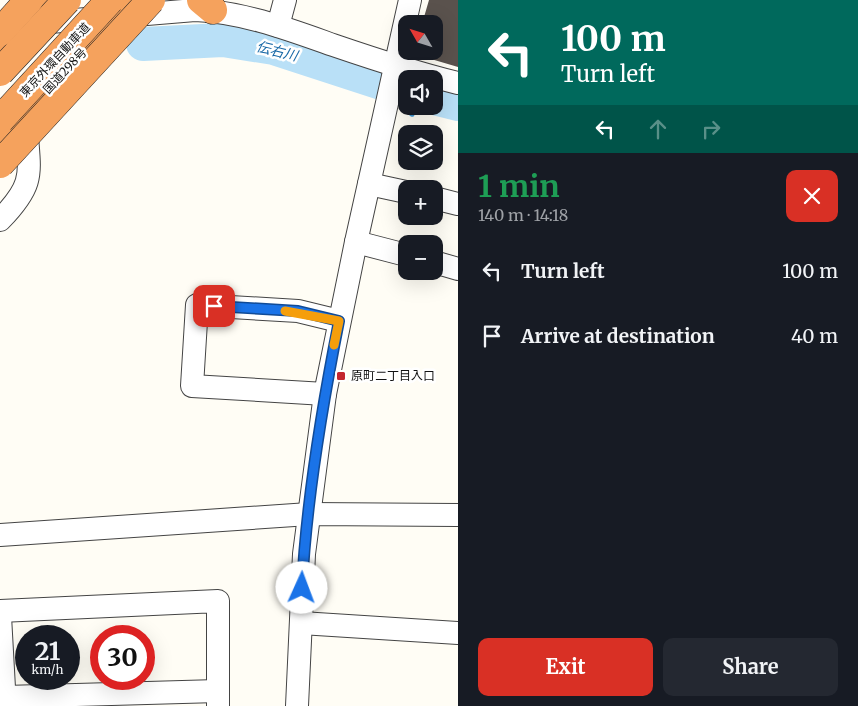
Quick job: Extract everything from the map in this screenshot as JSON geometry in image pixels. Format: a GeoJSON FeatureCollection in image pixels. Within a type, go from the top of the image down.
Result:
{"type":"FeatureCollection","features":[{"type":"Feature","properties":{"kind":"highway"},"geometry":{"type":"LineString","coordinates":[[0,51],[14,20],[46,0]]}},
{"type":"Feature","properties":{"kind":"highway"},"geometry":{"type":"LineString","coordinates":[[0,72],[67,0]]}},
{"type":"Feature","properties":{"kind":"highway"},"geometry":{"type":"LineString","coordinates":[[0,164],[151,0]]}},
{"type":"Feature","properties":{"kind":"highway","name":"東京外環自動車道"},"geometry":{"type":"LineString","coordinates":[[13,117],[119,5]]}},
{"type":"Feature","properties":{"kind":"highway"},"geometry":{"type":"LineString","coordinates":[[0,142],[13,117]]}},
{"type":"Feature","properties":{"kind":"street"},"geometry":{"type":"LineString","coordinates":[[278,26],[285,0]]}},
{"type":"Feature","properties":{"kind":"street"},"geometry":{"type":"LineString","coordinates":[[297,706],[304,554],[325,394],[368,184],[410,0]]}},
{"type":"Feature","properties":{"kind":"street"},"geometry":{"type":"LineString","coordinates":[[14,20],[119,5],[195,10],[207,5],[278,26],[395,72],[458,84]]}},
{"type":"Feature","properties":{"kind":"street"},"geometry":{"type":"LineString","coordinates":[[0,220],[19,201],[29,179],[13,117]]}},
{"type":"Feature","properties":{"kind":"street"},"geometry":{"type":"LineString","coordinates":[[368,184],[398,190]]}},
{"type":"Feature","properties":{"kind":"street"},"geometry":{"type":"LineString","coordinates":[[443,200],[458,204]]}},
{"type":"Feature","properties":{"kind":"street"},"geometry":{"type":"LineString","coordinates":[[356,242],[398,253]]}},
{"type":"Feature","properties":{"kind":"street"},"geometry":{"type":"LineString","coordinates":[[443,265],[458,269]]}},
{"type":"Feature","properties":{"kind":"street"},"geometry":{"type":"LineString","coordinates":[[325,394],[192,386],[197,305],[298,311],[339,321]]}},
{"type":"Feature","properties":{"kind":"street"},"geometry":{"type":"LineString","coordinates":[[0,535],[310,514],[458,515]]}},
{"type":"Feature","properties":{"kind":"street"},"geometry":{"type":"LineString","coordinates":[[0,611],[218,601],[218,699],[5,702],[0,616]]}},
{"type":"Feature","properties":{"kind":"street"},"geometry":{"type":"LineString","coordinates":[[301,623],[458,633]]}},
{"type":"Feature","properties":{"kind":"building"},"geometry":{"type":"Polygon","coordinates":[[[429,0],[458,0],[458,67],[434,60],[443,60],[443,15],[425,15],[429,0]]]}},
{"type":"Feature","properties":{"kind":"waterway","name":"伝右川"},"geometry":{"type":"LineString","coordinates":[[143,44],[223,40],[274,48],[398,88]]}},
{"type":"Feature","properties":{"kind":"waterway","name":"伝右川"},"geometry":{"type":"LineString","coordinates":[[443,100],[458,104]]}},
{"type":"Feature","properties":{"kind":"slow traffic"},"geometry":{"type":"LineString","coordinates":[[285,311],[298,311],[339,321],[334,345]]}},
{"type":"Feature","properties":{"kind":"place","name":"原町二丁目入口"},"geometry":{"type":"Point","coordinates":[341,376]}},
{"type":"Feature","properties":{"kind":"route"},"geometry":{"type":"LineString","coordinates":[[214,306],[298,311],[339,321],[325,394],[304,554],[302,588]]}}]}
